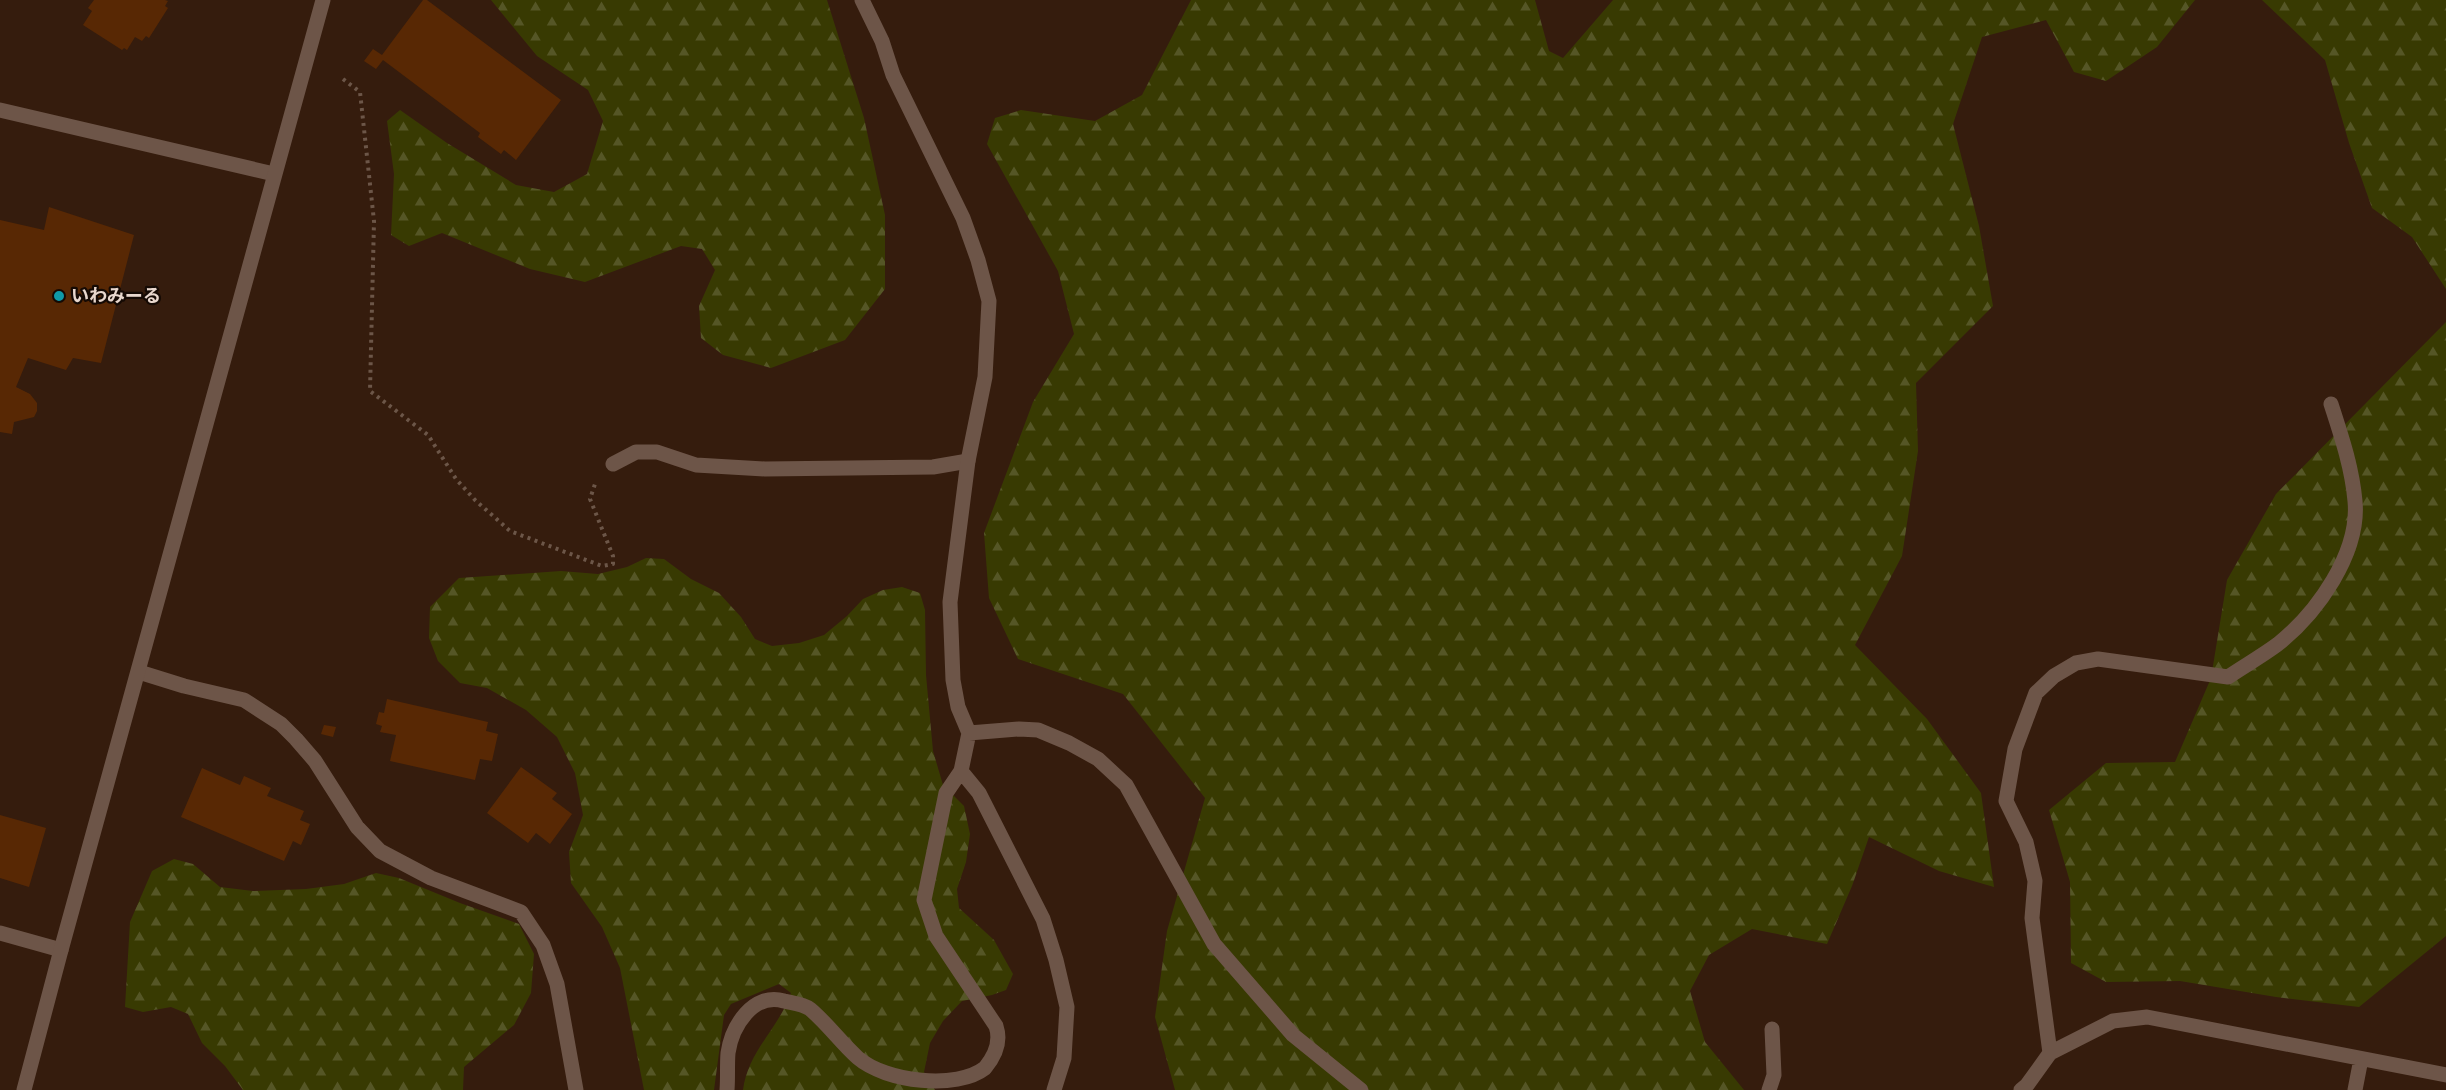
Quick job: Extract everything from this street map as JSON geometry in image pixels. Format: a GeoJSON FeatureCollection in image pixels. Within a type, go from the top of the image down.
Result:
{"type":"FeatureCollection","features":[{"type":"Feature","properties":{"kind":"street"},"geometry":{"type":"LineString","coordinates":[[24,1090],[323,0]]}},
{"type":"Feature","properties":{"kind":"street"},"geometry":{"type":"LineString","coordinates":[[727,1090],[728,1053],[733,1036],[742,1018],[752,1007],[762,1001],[776,999],[808,1007],[859,1058],[887,1074],[930,1085],[964,1081],[984,1070],[995,1054],[998,1032],[936,936],[924,900],[946,793],[961,771],[969,733],[958,707],[953,680],[950,602],[968,460],[985,377],[989,301],[963,218],[893,75],[882,41],[861,0]]}},
{"type":"Feature","properties":{"kind":"street"},"geometry":{"type":"LineString","coordinates":[[0,110],[274,174]]}},
{"type":"Feature","properties":{"kind":"street"},"geometry":{"type":"LineString","coordinates":[[2050,1053],[2032,918],[2035,881],[2026,842],[2006,801],[2015,749],[2036,693],[2054,676],[2076,663],[2098,659],[2228,676],[2278,644],[2296,628],[2313,608],[2341,567],[2350,546],[2355,525],[2355,501],[2348,460],[2331,404]]}},
{"type":"Feature","properties":{"kind":"street"},"geometry":{"type":"LineString","coordinates":[[613,464],[636,452],[657,452],[696,465],[765,470],[933,467],[968,460]]}},
{"type":"Feature","properties":{"kind":"street"},"geometry":{"type":"LineString","coordinates":[[139,672],[184,686],[243,700],[281,724],[296,739],[315,761],[357,827],[380,851],[431,878],[521,912],[543,945],[557,984],[576,1090]]}},
{"type":"Feature","properties":{"kind":"street"},"geometry":{"type":"LineString","coordinates":[[969,733],[1019,729],[1038,730],[1098,759],[1126,785],[1214,944],[1293,1035],[1361,1090]]}},
{"type":"Feature","properties":{"kind":"street"},"geometry":{"type":"LineString","coordinates":[[961,771],[979,793],[1043,919],[1056,960],[1067,1007],[1064,1058],[1054,1090]]}},
{"type":"Feature","properties":{"kind":"street"},"geometry":{"type":"LineString","coordinates":[[0,933],[61,950]]}},
{"type":"Feature","properties":{"kind":"street"},"geometry":{"type":"LineString","coordinates":[[2021,1090],[2050,1053],[2113,1021],[2147,1017],[2446,1075]]}},
{"type":"Feature","properties":{"kind":"street"},"geometry":{"type":"LineString","coordinates":[[1769,1090],[1774,1075],[1772,1029]]}},
{"type":"Feature","properties":{"kind":"street"},"geometry":{"type":"LineString","coordinates":[[2355,1090],[2361,1059]]}},
{"type":"Feature","properties":{"kind":"path"},"geometry":{"type":"LineString","coordinates":[[343,79],[360,92],[374,220],[370,391],[428,435],[456,479],[475,500],[510,531],[602,566],[613,564],[613,556],[590,499],[601,471],[613,464]]}},
{"type":"Feature","properties":{"kind":"green space"},"geometry":{"type":"Polygon","coordinates":[[[491,0],[827,0],[864,118],[885,215],[885,289],[845,340],[771,368],[723,355],[701,338],[699,306],[715,270],[702,249],[681,246],[585,282],[530,269],[442,233],[409,246],[391,235],[394,174],[387,121],[400,110],[447,143],[516,185],[554,192],[587,174],[603,121],[588,90],[537,56],[491,0]]]}},
{"type":"Feature","properties":{"kind":"green space"},"geometry":{"type":"Polygon","coordinates":[[[1191,0],[1535,0],[1549,51],[1563,58],[1613,0],[2195,0],[2157,47],[2106,81],[2074,72],[2046,20],[1982,37],[1953,124],[1979,226],[1993,306],[1916,383],[1918,451],[1902,556],[1855,645],[1927,719],[1981,793],[1994,887],[1939,871],[1869,837],[1852,886],[1827,944],[1752,929],[1709,955],[1690,991],[1705,1042],[1744,1090],[1175,1090],[1155,1017],[1167,931],[1205,798],[1123,694],[1018,659],[989,598],[984,533],[1033,402],[1074,334],[1058,271],[987,144],[995,118],[1021,110],[1095,121],[1142,95],[1191,0]]]}},
{"type":"Feature","properties":{"kind":"green space"},"geometry":{"type":"Polygon","coordinates":[[[2262,0],[2446,0],[2446,289],[2412,237],[2372,208],[2349,143],[2325,60],[2262,0]]]}},
{"type":"Feature","properties":{"kind":"green space"},"geometry":{"type":"Polygon","coordinates":[[[2446,322],[2446,936],[2359,1007],[2276,997],[2180,981],[2106,982],[2071,963],[2070,882],[2049,810],[2106,763],[2175,762],[2211,678],[2227,580],[2276,494],[2446,322]]]}},
{"type":"Feature","properties":{"kind":"green space"},"geometry":{"type":"Polygon","coordinates":[[[646,558],[664,559],[691,579],[719,593],[741,617],[755,639],[772,646],[799,643],[824,635],[863,599],[883,590],[902,587],[920,593],[925,610],[926,675],[933,751],[943,785],[964,806],[970,834],[966,862],[957,889],[959,908],[994,940],[1013,974],[1006,990],[962,1001],[943,1021],[930,1043],[924,1072],[935,1090],[743,1090],[751,1063],[786,1006],[791,993],[779,984],[731,1004],[724,1015],[714,1090],[644,1090],[620,968],[602,927],[571,883],[569,852],[583,815],[575,773],[557,737],[526,710],[487,688],[460,683],[438,661],[429,638],[430,607],[459,578],[561,571],[598,574],[627,567],[646,558]]]}},
{"type":"Feature","properties":{"kind":"green space"},"geometry":{"type":"Polygon","coordinates":[[[174,859],[193,864],[220,887],[253,891],[306,889],[344,884],[376,873],[399,878],[519,924],[534,954],[531,993],[514,1025],[464,1067],[463,1090],[243,1090],[225,1066],[202,1043],[188,1014],[171,1007],[143,1012],[125,1007],[130,922],[152,871],[174,859]]]}},
{"type":"Feature","properties":{"kind":"building"},"geometry":{"type":"Polygon","coordinates":[[[94,0],[165,0],[168,1],[165,6],[168,8],[149,38],[146,36],[142,41],[135,37],[127,50],[124,48],[122,50],[83,25],[92,11],[88,8],[94,0]]]}},
{"type":"Feature","properties":{"kind":"building"},"geometry":{"type":"Polygon","coordinates":[[[423,0],[427,0],[561,100],[516,160],[504,150],[501,154],[478,137],[480,133],[383,60],[376,69],[364,61],[373,49],[382,55],[423,0]]]}},
{"type":"Feature","properties":{"kind":"building","name":"いわみーる"},"geometry":{"type":"Polygon","coordinates":[[[49,207],[134,235],[101,363],[73,358],[66,370],[28,358],[16,387],[30,394],[37,403],[37,411],[34,417],[14,422],[12,434],[0,432],[0,220],[44,230],[49,207]]]}},
{"type":"Feature","properties":{"kind":"building"},"geometry":{"type":"Polygon","coordinates":[[[387,699],[488,722],[486,731],[498,734],[492,761],[480,759],[475,780],[390,761],[396,735],[380,732],[382,726],[376,724],[379,712],[384,713],[387,699]]]}},
{"type":"Feature","properties":{"kind":"building"},"geometry":{"type":"Polygon","coordinates":[[[324,725],[336,727],[333,737],[321,734],[324,725]]]}},
{"type":"Feature","properties":{"kind":"building"},"geometry":{"type":"Polygon","coordinates":[[[521,767],[557,793],[552,799],[572,814],[550,844],[536,833],[528,843],[487,813],[521,767]]]}},
{"type":"Feature","properties":{"kind":"building"},"geometry":{"type":"Polygon","coordinates":[[[202,768],[240,785],[244,776],[271,788],[267,796],[304,811],[300,820],[310,824],[301,845],[293,841],[284,861],[181,817],[202,768]]]}},
{"type":"Feature","properties":{"kind":"building"},"geometry":{"type":"Polygon","coordinates":[[[0,815],[46,828],[29,887],[0,878],[0,815]]]}},
{"type":"Feature","properties":{"kind":"place","name":"いわみーる"},"geometry":{"type":"Point","coordinates":[59,296]}}]}
